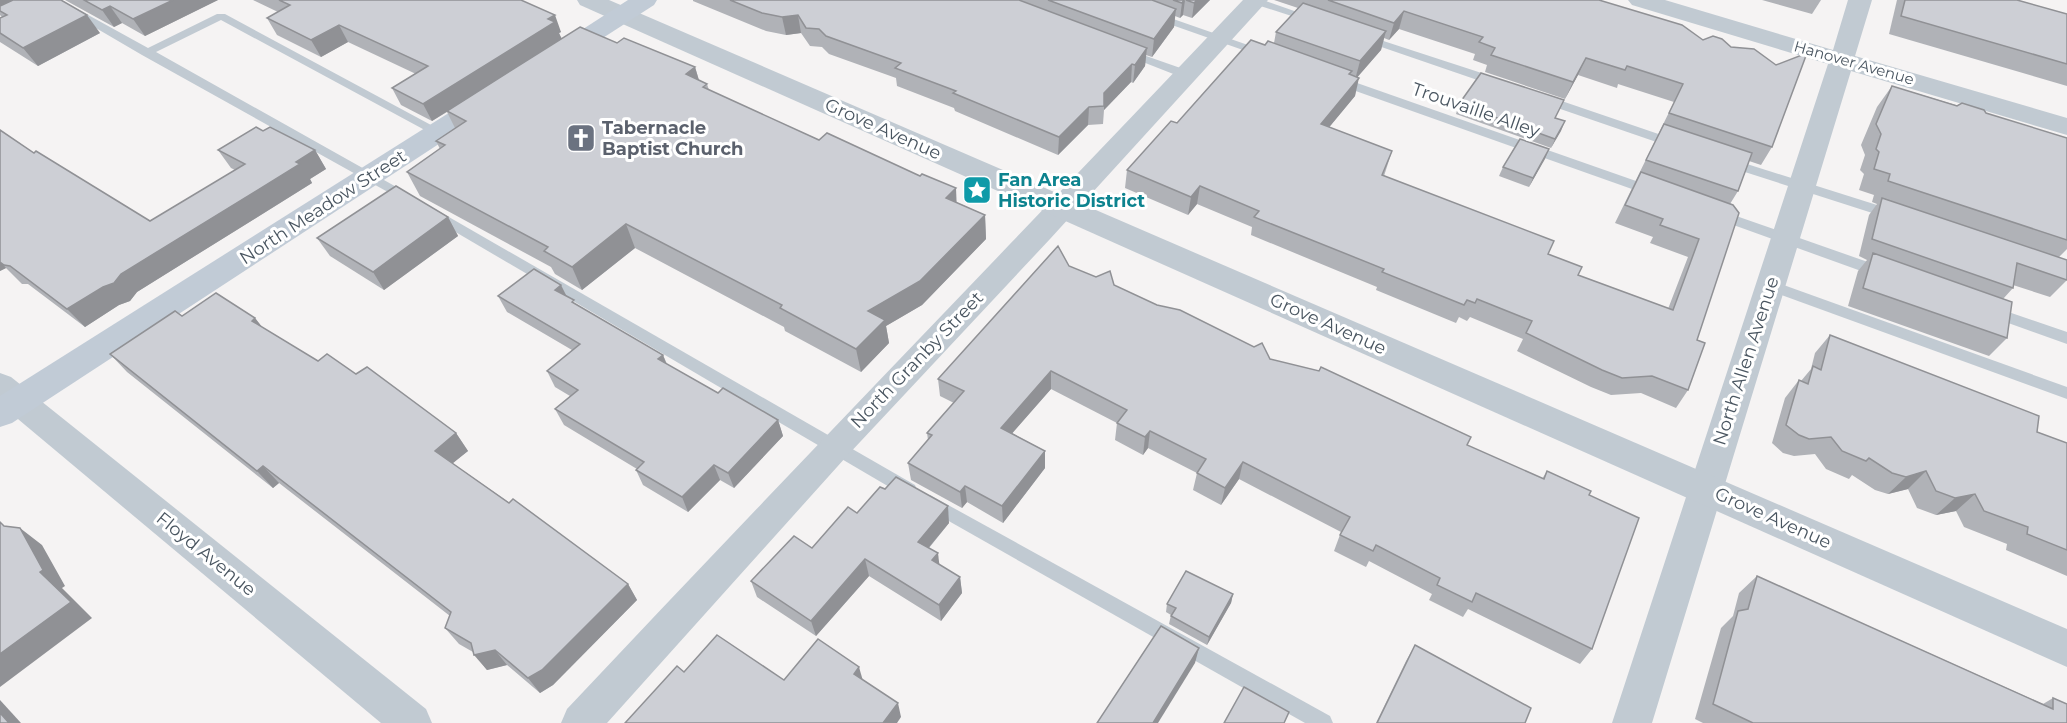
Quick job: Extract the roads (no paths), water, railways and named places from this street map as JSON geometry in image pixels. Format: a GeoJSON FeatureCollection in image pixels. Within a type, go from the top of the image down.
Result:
{"type":"FeatureCollection","features":[{"type":"Feature","properties":{"kind":"main road","name":"North Meadow Street"},"geometry":{"type":"LineString","coordinates":[[6,400],[372,176],[634,7]]}},
{"type":"Feature","properties":{"kind":"street","name":"Grove Avenue"},"geometry":{"type":"LineString","coordinates":[[589,0],[634,7],[1061,207],[2067,648]]}},
{"type":"Feature","properties":{"kind":"street","name":"North Granby Street"},"geometry":{"type":"LineString","coordinates":[[581,723],[834,447],[1255,0]]}},
{"type":"Feature","properties":{"kind":"street","name":"Hanover Avenue"},"geometry":{"type":"LineString","coordinates":[[1640,0],[2067,127]]}},
{"type":"Feature","properties":{"kind":"street","name":"North Allen Avenue"},"geometry":{"type":"LineString","coordinates":[[1632,723],[1770,285],[1804,186],[1860,0]]}},
{"type":"Feature","properties":{"kind":"street","name":"Floyd Avenue"},"geometry":{"type":"LineString","coordinates":[[6,400],[412,723]]}},
{"type":"Feature","properties":{"kind":"lane"},"geometry":{"type":"LineString","coordinates":[[1255,0],[1325,24]]}},
{"type":"Feature","properties":{"kind":"lane"},"geometry":{"type":"LineString","coordinates":[[44,1],[372,176],[634,332],[1323,723]]}},
{"type":"Feature","properties":{"kind":"lane"},"geometry":{"type":"LineString","coordinates":[[1142,11],[1279,60]]}},
{"type":"Feature","properties":{"kind":"lane"},"geometry":{"type":"LineString","coordinates":[[146,54],[221,16],[438,132]]}},
{"type":"Feature","properties":{"kind":"lane"},"geometry":{"type":"LineString","coordinates":[[1347,32],[1506,86]]}},
{"type":"Feature","properties":{"kind":"lane"},"geometry":{"type":"LineString","coordinates":[[1116,49],[1185,74]]}},
{"type":"Feature","properties":{"kind":"lane","name":"Trouvaille Alley"},"geometry":{"type":"LineString","coordinates":[[1323,75],[1659,194]]}},
{"type":"Feature","properties":{"kind":"lane"},"geometry":{"type":"LineString","coordinates":[[1529,94],[1687,148]]}},
{"type":"Feature","properties":{"kind":"lane"},"geometry":{"type":"LineString","coordinates":[[1721,159],[1906,219]]}},
{"type":"Feature","properties":{"kind":"lane"},"geometry":{"type":"LineString","coordinates":[[1704,210],[1889,275]]}},
{"type":"Feature","properties":{"kind":"lane"},"geometry":{"type":"LineString","coordinates":[[1770,285],[2067,393]]}},
{"type":"Feature","properties":{"kind":"lane"},"geometry":{"type":"LineString","coordinates":[[1978,306],[2067,338]]}},
{"type":"Feature","properties":{"kind":"place","name":"Tabernacle Baptist Church"},"geometry":{"type":"Point","coordinates":[581,138]}},
{"type":"Feature","properties":{"kind":"place","name":"Fan Area Historic District"},"geometry":{"type":"Point","coordinates":[977,190]}}]}
